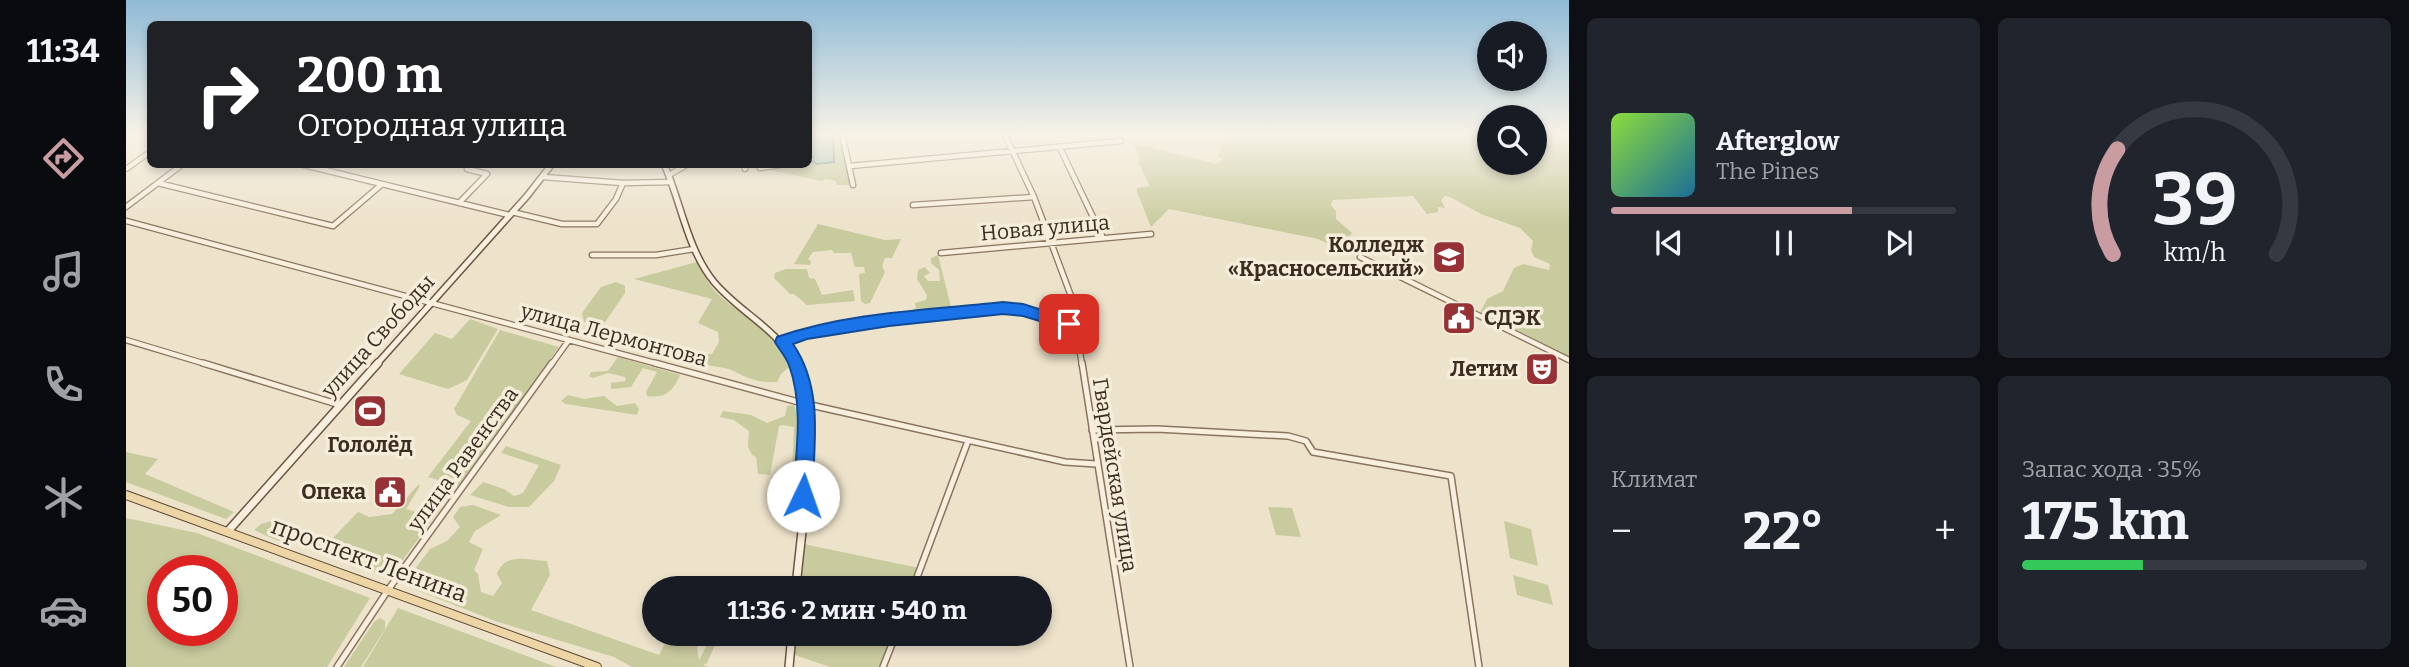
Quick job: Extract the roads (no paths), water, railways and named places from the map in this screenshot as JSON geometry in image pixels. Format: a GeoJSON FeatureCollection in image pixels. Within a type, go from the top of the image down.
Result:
{"type":"FeatureCollection","features":[{"type":"Feature","properties":{"kind":"main road","name":"улица Свободы"},"geometry":{"type":"LineString","coordinates":[[229,530],[549,168]]}},
{"type":"Feature","properties":{"kind":"main road"},"geometry":{"type":"LineString","coordinates":[[666,168],[694,248],[704,268],[724,293],[783,342],[796,361],[806,404],[797,576]]}},
{"type":"Feature","properties":{"kind":"main road","name":"проспект Ленина"},"geometry":{"type":"LineString","coordinates":[[126,495],[229,530],[597,667]]}},
{"type":"Feature","properties":{"kind":"main road"},"geometry":{"type":"LineString","coordinates":[[789,667],[791,646]]}},
{"type":"Feature","properties":{"kind":"street"},"geometry":{"type":"LineString","coordinates":[[853,185],[850,166],[872,164]]}},
{"type":"Feature","properties":{"kind":"street","name":"Гвардейская улица"},"geometry":{"type":"LineString","coordinates":[[1019,164],[1053,244],[1071,296],[1130,667]]}},
{"type":"Feature","properties":{"kind":"street"},"geometry":{"type":"LineString","coordinates":[[1068,164],[1103,238]]}},
{"type":"Feature","properties":{"kind":"street"},"geometry":{"type":"LineString","coordinates":[[126,206],[178,168]]}},
{"type":"Feature","properties":{"kind":"street"},"geometry":{"type":"LineString","coordinates":[[315,168],[458,203],[562,224],[597,224],[616,199],[623,183]]}},
{"type":"Feature","properties":{"kind":"street"},"geometry":{"type":"LineString","coordinates":[[543,177],[623,183],[671,178],[683,168]]}},
{"type":"Feature","properties":{"kind":"street"},"geometry":{"type":"LineString","coordinates":[[458,203],[487,174],[467,169]]}},
{"type":"Feature","properties":{"kind":"street"},"geometry":{"type":"LineString","coordinates":[[158,183],[333,226],[381,185]]}},
{"type":"Feature","properties":{"kind":"street"},"geometry":{"type":"LineString","coordinates":[[914,205],[1034,197]]}},
{"type":"Feature","properties":{"kind":"street","name":"улица Лермонтова"},"geometry":{"type":"LineString","coordinates":[[126,221],[432,301],[806,404],[1065,462],[1096,464]]}},
{"type":"Feature","properties":{"kind":"street","name":"Новая улица"},"geometry":{"type":"LineString","coordinates":[[941,253],[1151,234]]}},
{"type":"Feature","properties":{"kind":"street"},"geometry":{"type":"LineString","coordinates":[[592,255],[656,255],[694,248]]}},
{"type":"Feature","properties":{"kind":"street"},"geometry":{"type":"LineString","coordinates":[[1360,257],[1569,360]]}},
{"type":"Feature","properties":{"kind":"street"},"geometry":{"type":"LineString","coordinates":[[783,342],[805,333],[889,320],[1003,308],[1023,310],[1076,324]]}},
{"type":"Feature","properties":{"kind":"street"},"geometry":{"type":"LineString","coordinates":[[126,340],[340,405]]}},
{"type":"Feature","properties":{"kind":"street","name":"улица Равенства"},"geometry":{"type":"LineString","coordinates":[[337,667],[388,590],[569,340]]}},
{"type":"Feature","properties":{"kind":"street"},"geometry":{"type":"LineString","coordinates":[[1092,430],[1146,429],[1288,436],[1306,441],[1313,452],[1451,476],[1479,667]]}},
{"type":"Feature","properties":{"kind":"street"},"geometry":{"type":"LineString","coordinates":[[917,576],[968,440]]}},
{"type":"Feature","properties":{"kind":"street"},"geometry":{"type":"LineString","coordinates":[[883,667],[891,646]]}},
{"type":"Feature","properties":{"kind":"place","name":"Колледж «Красносельский»"},"geometry":{"type":"Point","coordinates":[1449,257]}},
{"type":"Feature","properties":{"kind":"place","name":"СДЭК"},"geometry":{"type":"Point","coordinates":[1459,318]}},
{"type":"Feature","properties":{"kind":"place","name":"Летим"},"geometry":{"type":"Point","coordinates":[1542,369]}},
{"type":"Feature","properties":{"kind":"place","name":"Гололёд"},"geometry":{"type":"Point","coordinates":[370,411]}},
{"type":"Feature","properties":{"kind":"place","name":"Опека"},"geometry":{"type":"Point","coordinates":[390,492]}}]}
